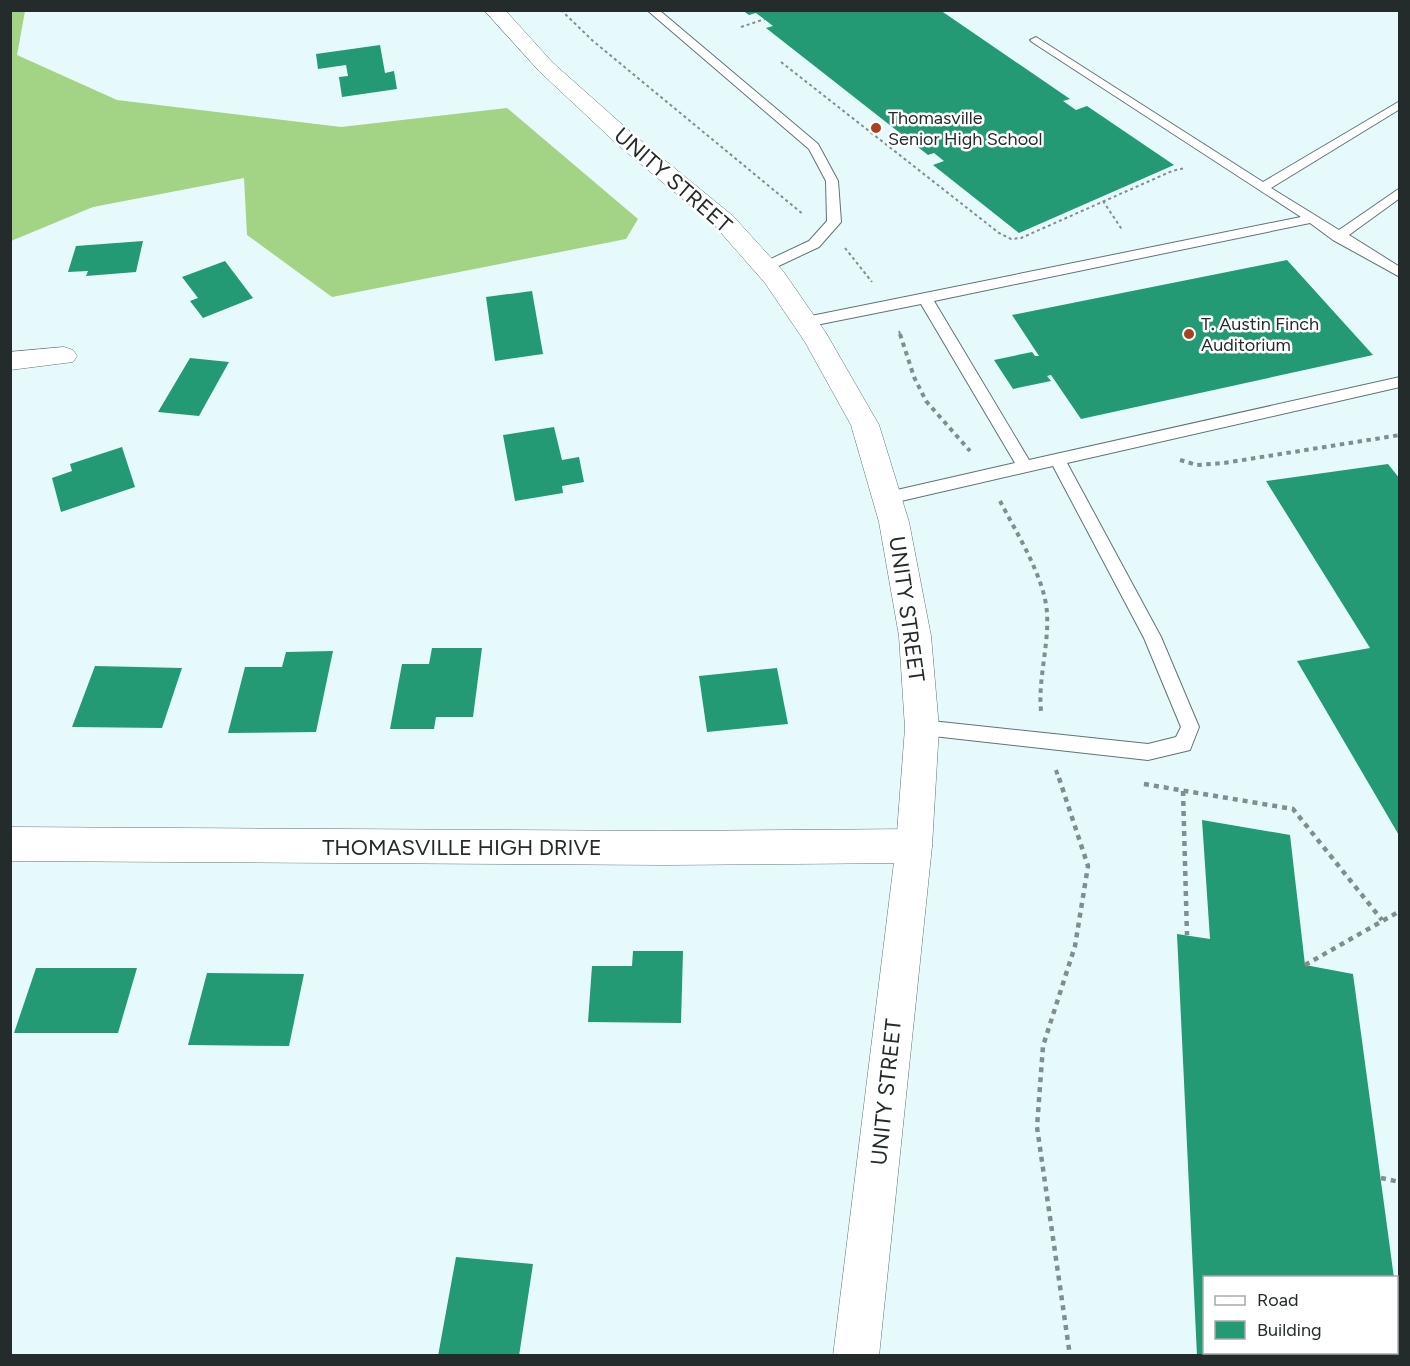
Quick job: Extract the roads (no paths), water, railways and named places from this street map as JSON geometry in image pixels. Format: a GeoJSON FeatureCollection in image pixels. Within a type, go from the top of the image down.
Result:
{"type":"FeatureCollection","features":[{"type":"Feature","properties":{"kind":"street","name":"UNITY STREET"},"geometry":{"type":"LineString","coordinates":[[494,10],[554,74],[626,140],[724,221],[765,267],[806,322],[865,425],[888,498],[915,636],[922,728],[914,846],[856,1356]]}},
{"type":"Feature","properties":{"kind":"street"},"geometry":{"type":"LineString","coordinates":[[10,361],[64,356]]}},
{"type":"Feature","properties":{"kind":"street","name":"THOMASVILLE HIGH DRIVE"},"geometry":{"type":"LineString","coordinates":[[10,844],[666,848],[914,846]]}},
{"type":"Feature","properties":{"kind":"lane"},"geometry":{"type":"LineString","coordinates":[[652,10],[814,147],[832,181],[834,222],[814,244],[765,267]]}},
{"type":"Feature","properties":{"kind":"lane"},"geometry":{"type":"LineString","coordinates":[[1036,40],[1338,237],[1400,273]]}},
{"type":"Feature","properties":{"kind":"lane"},"geometry":{"type":"LineString","coordinates":[[1262,188],[1400,104]]}},
{"type":"Feature","properties":{"kind":"lane"},"geometry":{"type":"LineString","coordinates":[[1338,237],[1400,192]]}},
{"type":"Feature","properties":{"kind":"lane"},"geometry":{"type":"LineString","coordinates":[[806,322],[1247,234],[1311,219]]}},
{"type":"Feature","properties":{"kind":"lane"},"geometry":{"type":"LineString","coordinates":[[926,298],[1025,467]]}},
{"type":"Feature","properties":{"kind":"lane"},"geometry":{"type":"LineString","coordinates":[[888,498],[1400,382]]}},
{"type":"Feature","properties":{"kind":"lane"},"geometry":{"type":"LineString","coordinates":[[922,728],[1148,752],[1183,744],[1190,727],[1152,637],[1057,459]]}},
{"type":"Feature","properties":{"kind":"place","name":"Thomasville Senior High School"},"geometry":{"type":"Point","coordinates":[876,128]}},
{"type":"Feature","properties":{"kind":"place","name":"T. Austin Finch Auditorium"},"geometry":{"type":"Point","coordinates":[1189,334]}}]}
